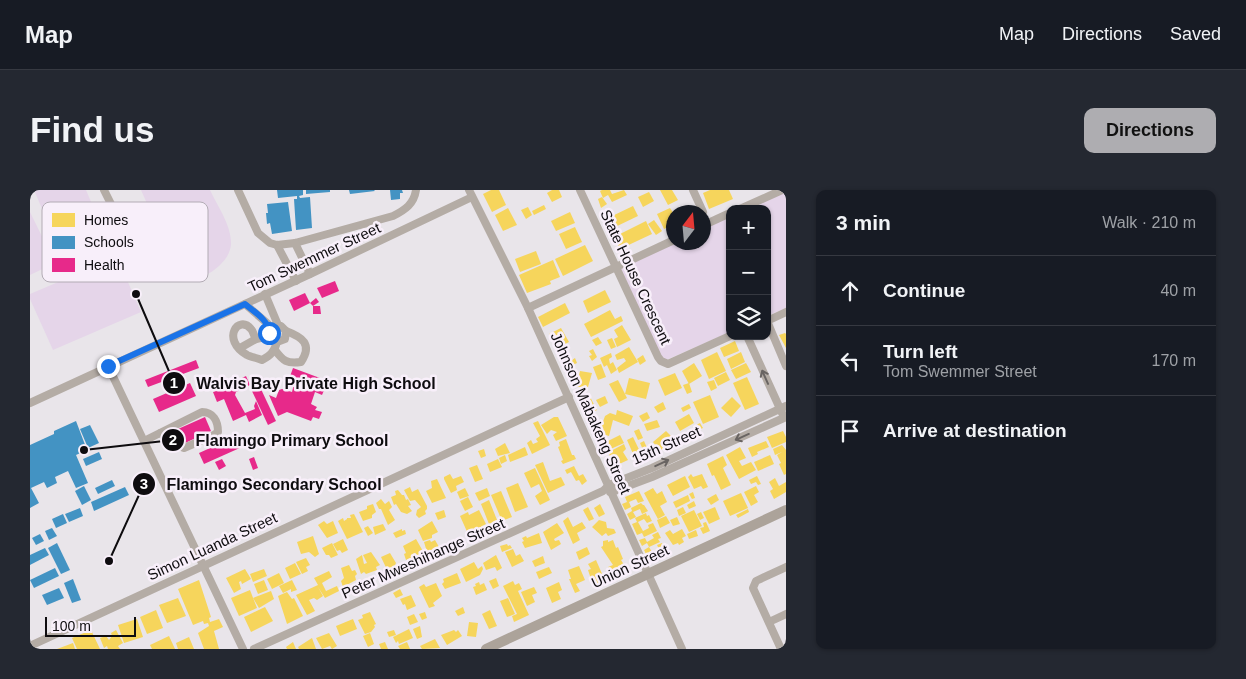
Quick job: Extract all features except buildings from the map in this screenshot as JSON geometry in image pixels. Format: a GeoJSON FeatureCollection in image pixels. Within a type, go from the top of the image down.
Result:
{"type":"FeatureCollection","features":[{"type":"Feature","properties":{"kind":"main road","name":"Union Street"},"geometry":{"type":"LineString","coordinates":[[486,649],[786,510]]}},
{"type":"Feature","properties":{"kind":"street"},"geometry":{"type":"LineString","coordinates":[[104,190],[110,202]]}},
{"type":"Feature","properties":{"kind":"street"},"geometry":{"type":"LineString","coordinates":[[238,190],[258,233],[270,243],[277,245],[295,243],[393,216],[407,208],[414,200],[416,190]]}},
{"type":"Feature","properties":{"kind":"street","name":"State House Crescent"},"geometry":{"type":"LineString","coordinates":[[580,190],[661,361],[668,364],[726,338]]}},
{"type":"Feature","properties":{"kind":"street"},"geometry":{"type":"LineString","coordinates":[[693,190],[700,205]]}},
{"type":"Feature","properties":{"kind":"street"},"geometry":{"type":"LineString","coordinates":[[749,205],[782,190]]}},
{"type":"Feature","properties":{"kind":"street","name":"Tom Swemmer Street"},"geometry":{"type":"LineString","coordinates":[[30,403],[296,281],[471,193]]}},
{"type":"Feature","properties":{"kind":"street","name":"Johnson Mabakeng Street"},"geometry":{"type":"LineString","coordinates":[[471,193],[528,308],[682,649]]}},
{"type":"Feature","properties":{"kind":"street"},"geometry":{"type":"LineString","coordinates":[[711,222],[726,215]]}},
{"type":"Feature","properties":{"kind":"street"},"geometry":{"type":"LineString","coordinates":[[295,243],[310,274]]}},
{"type":"Feature","properties":{"kind":"street"},"geometry":{"type":"LineString","coordinates":[[528,308],[666,244]]}},
{"type":"Feature","properties":{"kind":"street"},"geometry":{"type":"LineString","coordinates":[[277,245],[296,281]]}},
{"type":"Feature","properties":{"kind":"street"},"geometry":{"type":"LineString","coordinates":[[245,304],[268,324],[271,340],[282,360],[289,364],[301,362],[305,356],[306,346],[303,340],[278,325],[266,294]]}},
{"type":"Feature","properties":{"kind":"street"},"geometry":{"type":"LineString","coordinates":[[771,319],[786,312]]}},
{"type":"Feature","properties":{"kind":"street"},"geometry":{"type":"LineString","coordinates":[[256,339],[252,329],[246,325],[238,325],[232,335],[235,343],[247,354],[262,360],[269,356],[284,339],[286,331]]}},
{"type":"Feature","properties":{"kind":"street"},"geometry":{"type":"LineString","coordinates":[[240,348],[270,333],[278,325]]}},
{"type":"Feature","properties":{"kind":"street"},"geometry":{"type":"LineString","coordinates":[[771,330],[786,366]]}},
{"type":"Feature","properties":{"kind":"street"},"geometry":{"type":"LineString","coordinates":[[749,340],[783,407],[785,417]]}},
{"type":"Feature","properties":{"kind":"street"},"geometry":{"type":"LineString","coordinates":[[108,366],[243,649]]}},
{"type":"Feature","properties":{"kind":"street","name":"Simon Luanda Street"},"geometry":{"type":"LineString","coordinates":[[30,646],[569,397]]}},
{"type":"Feature","properties":{"kind":"street","name":"15th Street"},"geometry":{"type":"LineString","coordinates":[[611,489],[783,407]]}},
{"type":"Feature","properties":{"kind":"street"},"geometry":{"type":"LineString","coordinates":[[144,441],[160,433],[202,412],[207,412],[213,416],[218,426],[218,432],[214,435],[184,448],[176,446],[160,433]]}},
{"type":"Feature","properties":{"kind":"street","name":"15th Street"},"geometry":{"type":"LineString","coordinates":[[603,491],[652,477],[785,417]]}},
{"type":"Feature","properties":{"kind":"street","name":"Peter Mweshihange Street"},"geometry":{"type":"LineString","coordinates":[[254,649],[603,491]]}},
{"type":"Feature","properties":{"kind":"street"},"geometry":{"type":"LineString","coordinates":[[781,649],[753,588],[756,581],[786,567]]}},
{"type":"Feature","properties":{"kind":"street"},"geometry":{"type":"LineString","coordinates":[[769,622],[786,614]]}},
{"type":"Feature","properties":{"kind":"shaded area"},"geometry":{"type":"Polygon","coordinates":[[[34,190],[86,190],[91,202],[42,202],[42,209],[34,190]]]}},
{"type":"Feature","properties":{"kind":"shaded area"},"geometry":{"type":"Polygon","coordinates":[[[141,190],[210,190],[227,224],[231,238],[230,251],[222,263],[208,274],[208,202],[146,202],[141,190]]]}},
{"type":"Feature","properties":{"kind":"shaded area"},"geometry":{"type":"Polygon","coordinates":[[[786,191],[786,308],[771,314],[771,205],[756,205],[786,191]]]}},
{"type":"Feature","properties":{"kind":"shaded area"},"geometry":{"type":"Polygon","coordinates":[[[30,212],[42,236],[42,269],[30,275],[30,212]]]}},
{"type":"Feature","properties":{"kind":"shaded area"},"geometry":{"type":"Polygon","coordinates":[[[726,218],[726,334],[666,360],[659,355],[621,269],[666,247],[666,250],[711,250],[711,226],[726,218]]]}},
{"type":"Feature","properties":{"kind":"shaded area"},"geometry":{"type":"Polygon","coordinates":[[[58,282],[128,282],[141,312],[53,350],[30,299],[30,294],[58,282]]]}},
{"type":"Feature","properties":{"kind":"place","name":"Walvis Bay Private High School"},"geometry":{"type":"Point","coordinates":[136,294]}},
{"type":"Feature","properties":{"kind":"place","name":"Flamingo Primary School"},"geometry":{"type":"Point","coordinates":[84,450]}},
{"type":"Feature","properties":{"kind":"place","name":"Flamingo Secondary School"},"geometry":{"type":"Point","coordinates":[109,561]}},
{"type":"Feature","properties":{"kind":"route"},"geometry":{"type":"LineString","coordinates":[[108,366],[245,304],[268,324],[269,333]]}}]}
